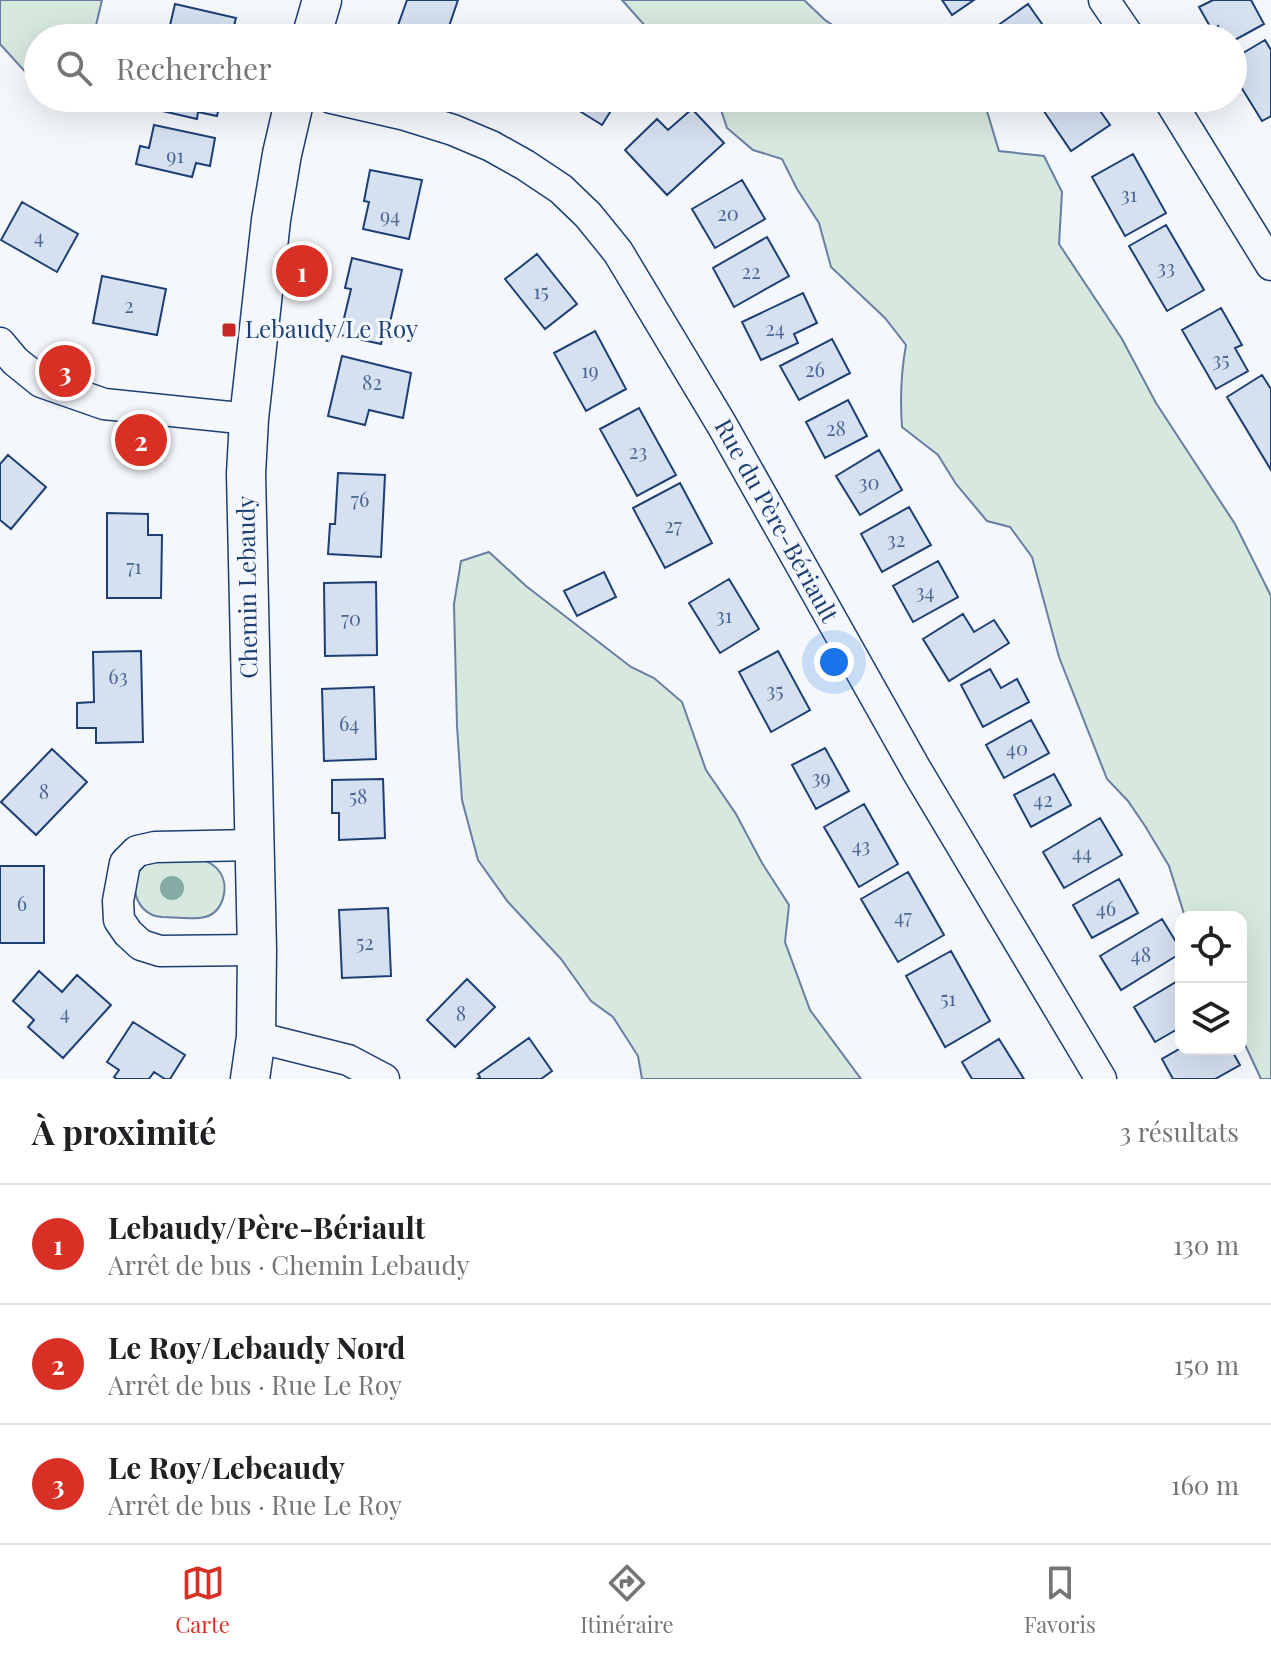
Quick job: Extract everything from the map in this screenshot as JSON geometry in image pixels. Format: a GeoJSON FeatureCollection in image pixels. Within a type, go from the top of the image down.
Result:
{"type":"FeatureCollection","features":[{"type":"Feature","properties":{"kind":"street"},"geometry":{"type":"LineString","coordinates":[[315,24],[322,0]]}},
{"type":"Feature","properties":{"kind":"street"},"geometry":{"type":"LineString","coordinates":[[1104,0],[1120,24]]}},
{"type":"Feature","properties":{"kind":"street","name":"Chemin Lebaudy"},"geometry":{"type":"LineString","coordinates":[[250,1079],[256,1037],[257,950],[246,474],[249,419],[271,220],[292,112]]}},
{"type":"Feature","properties":{"kind":"street","name":"Rue du Père-Bériault"},"geometry":{"type":"LineString","coordinates":[[392,112],[453,130],[525,165],[561,189],[588,215],[618,252],[722,425],[917,771],[1101,1079]]}},
{"type":"Feature","properties":{"kind":"street"},"geometry":{"type":"LineString","coordinates":[[1177,112],[1271,265]]}},
{"type":"Feature","properties":{"kind":"street"},"geometry":{"type":"LineString","coordinates":[[0,343],[15,361],[41,382],[104,404],[249,419]]}},
{"type":"Feature","properties":{"kind":"street"},"geometry":{"type":"LineString","coordinates":[[254,845],[155,847],[137,851],[125,863],[118,901],[119,920],[141,945],[160,951],[257,950]]}},
{"type":"Feature","properties":{"kind":"street"},"geometry":{"type":"LineString","coordinates":[[256,1037],[348,1060],[384,1079]]}},
{"type":"Feature","properties":{"kind":"shaded area"},"geometry":{"type":"Polygon","coordinates":[[[0,0],[102,0],[96,24],[24,24],[24,71],[0,44],[0,0]]]}},
{"type":"Feature","properties":{"kind":"shaded area"},"geometry":{"type":"Polygon","coordinates":[[[622,0],[804,0],[831,24],[643,24],[622,0]]]}},
{"type":"Feature","properties":{"kind":"shaded area"},"geometry":{"type":"Polygon","coordinates":[[[722,112],[987,112],[999,151],[1044,156],[1062,192],[1059,244],[1122,339],[1156,403],[1235,524],[1271,596],[1271,1079],[1261,1079],[1247,1049],[1247,911],[1183,911],[1169,866],[1128,801],[1107,779],[1059,657],[1032,557],[1010,527],[987,521],[956,484],[938,455],[902,427],[901,386],[906,345],[885,318],[831,267],[819,223],[782,159],[753,150],[727,128],[722,112]]]}},
{"type":"Feature","properties":{"kind":"shaded area"},"geometry":{"type":"Polygon","coordinates":[[[489,552],[526,586],[631,667],[654,678],[682,702],[706,770],[736,814],[789,905],[785,942],[810,1010],[861,1079],[642,1079],[638,1056],[613,1017],[591,1001],[561,959],[508,902],[478,860],[462,800],[454,604],[461,561],[489,552]]]}},
{"type":"Feature","properties":{"kind":"shaded area"},"geometry":{"type":"Polygon","coordinates":[[[166,859],[204,860],[217,869],[224,883],[223,897],[217,910],[205,917],[195,918],[162,917],[143,909],[135,891],[135,882],[144,865],[166,859]]]}},
{"type":"Feature","properties":{"kind":"building"},"geometry":{"type":"Polygon","coordinates":[[[407,0],[458,0],[450,24],[398,24],[407,0]]]}},
{"type":"Feature","properties":{"kind":"building"},"geometry":{"type":"Polygon","coordinates":[[[942,0],[974,0],[952,15],[942,0]]]}},
{"type":"Feature","properties":{"kind":"building"},"geometry":{"type":"Polygon","coordinates":[[[1213,0],[1251,0],[1264,24],[1247,33],[1247,24],[1209,24],[1199,7],[1213,0]]]}},
{"type":"Feature","properties":{"kind":"building"},"geometry":{"type":"Polygon","coordinates":[[[175,4],[236,18],[234,24],[170,24],[175,4]]]}},
{"type":"Feature","properties":{"kind":"building"},"geometry":{"type":"Polygon","coordinates":[[[1028,4],[1042,24],[1000,24],[1028,4]]]}},
{"type":"Feature","properties":{"kind":"building"},"geometry":{"type":"Polygon","coordinates":[[[1265,40],[1271,50],[1271,116],[1262,121],[1247,97],[1247,51],[1265,40]]]}},
{"type":"Feature","properties":{"kind":"building"},"geometry":{"type":"Polygon","coordinates":[[[167,112],[198,112],[197,119],[167,112]]]}},
{"type":"Feature","properties":{"kind":"building"},"geometry":{"type":"Polygon","coordinates":[[[581,112],[610,112],[602,125],[581,112]]]}},
{"type":"Feature","properties":{"kind":"building"},"geometry":{"type":"Polygon","coordinates":[[[689,112],[695,112],[724,143],[667,195],[625,150],[657,119],[668,130],[689,112]]]}},
{"type":"Feature","properties":{"kind":"building"},"geometry":{"type":"Polygon","coordinates":[[[1045,112],[1101,112],[1110,125],[1071,151],[1045,112]]]}},
{"type":"Feature","properties":{"kind":"building"},"geometry":{"type":"Polygon","coordinates":[[[154,125],[215,138],[210,166],[196,163],[192,177],[136,164],[140,146],[149,148],[154,125]]]}},
{"type":"Feature","properties":{"kind":"building"},"geometry":{"type":"Polygon","coordinates":[[[1133,154],[1166,213],[1125,236],[1092,177],[1133,154]]]}},
{"type":"Feature","properties":{"kind":"building"},"geometry":{"type":"Polygon","coordinates":[[[370,170],[422,180],[409,239],[363,229],[369,202],[364,201],[370,170]]]}},
{"type":"Feature","properties":{"kind":"building"},"geometry":{"type":"Polygon","coordinates":[[[742,180],[765,219],[715,248],[692,209],[742,180]]]}},
{"type":"Feature","properties":{"kind":"building"},"geometry":{"type":"Polygon","coordinates":[[[22,202],[78,234],[57,272],[1,240],[22,202]]]}},
{"type":"Feature","properties":{"kind":"building"},"geometry":{"type":"Polygon","coordinates":[[[1166,225],[1204,290],[1167,311],[1129,246],[1166,225]]]}},
{"type":"Feature","properties":{"kind":"building"},"geometry":{"type":"Polygon","coordinates":[[[767,237],[789,276],[734,307],[713,268],[767,237]]]}},
{"type":"Feature","properties":{"kind":"building"},"geometry":{"type":"Polygon","coordinates":[[[537,254],[577,304],[545,329],[505,279],[537,254]]]}},
{"type":"Feature","properties":{"kind":"building"},"geometry":{"type":"Polygon","coordinates":[[[352,258],[402,270],[388,331],[384,330],[381,344],[340,335],[351,289],[345,288],[352,258]]]}},
{"type":"Feature","properties":{"kind":"building"},"geometry":{"type":"Polygon","coordinates":[[[102,276],[166,289],[157,335],[93,323],[102,276]]]}},
{"type":"Feature","properties":{"kind":"building"},"geometry":{"type":"Polygon","coordinates":[[[803,293],[817,323],[794,334],[798,343],[761,360],[742,322],[803,293]]]}},
{"type":"Feature","properties":{"kind":"building"},"geometry":{"type":"Polygon","coordinates":[[[1221,308],[1242,345],[1235,348],[1248,371],[1216,389],[1182,330],[1221,308]]]}},
{"type":"Feature","properties":{"kind":"building"},"geometry":{"type":"Polygon","coordinates":[[[595,331],[626,389],[586,411],[554,353],[595,331]]]}},
{"type":"Feature","properties":{"kind":"building"},"geometry":{"type":"Polygon","coordinates":[[[832,339],[850,373],[799,400],[780,366],[832,339]]]}},
{"type":"Feature","properties":{"kind":"building"},"geometry":{"type":"Polygon","coordinates":[[[342,356],[411,373],[403,418],[369,410],[365,425],[328,416],[342,356]]]}},
{"type":"Feature","properties":{"kind":"building"},"geometry":{"type":"Polygon","coordinates":[[[1262,375],[1271,389],[1271,470],[1227,397],[1262,375]]]}},
{"type":"Feature","properties":{"kind":"building"},"geometry":{"type":"Polygon","coordinates":[[[848,400],[867,436],[825,458],[806,422],[848,400]]]}},
{"type":"Feature","properties":{"kind":"building"},"geometry":{"type":"Polygon","coordinates":[[[639,408],[676,475],[637,496],[600,429],[639,408]]]}},
{"type":"Feature","properties":{"kind":"building"},"geometry":{"type":"Polygon","coordinates":[[[879,450],[902,490],[860,515],[836,476],[879,450]]]}},
{"type":"Feature","properties":{"kind":"building"},"geometry":{"type":"Polygon","coordinates":[[[8,455],[46,487],[11,529],[0,520],[0,464],[8,455]]]}},
{"type":"Feature","properties":{"kind":"building"},"geometry":{"type":"Polygon","coordinates":[[[338,473],[385,475],[381,557],[328,554],[330,524],[335,524],[338,473]]]}},
{"type":"Feature","properties":{"kind":"building"},"geometry":{"type":"Polygon","coordinates":[[[680,483],[712,543],[665,568],[633,508],[680,483]]]}},
{"type":"Feature","properties":{"kind":"building"},"geometry":{"type":"Polygon","coordinates":[[[909,507],[931,545],[882,572],[861,534],[909,507]]]}},
{"type":"Feature","properties":{"kind":"building"},"geometry":{"type":"Polygon","coordinates":[[[107,513],[148,514],[148,535],[162,535],[161,598],[107,598],[107,513]]]}},
{"type":"Feature","properties":{"kind":"building"},"geometry":{"type":"Polygon","coordinates":[[[938,561],[958,597],[913,622],[893,586],[938,561]]]}},
{"type":"Feature","properties":{"kind":"building"},"geometry":{"type":"Polygon","coordinates":[[[604,572],[616,597],[577,616],[564,591],[604,572]]]}},
{"type":"Feature","properties":{"kind":"building"},"geometry":{"type":"Polygon","coordinates":[[[729,579],[759,629],[720,653],[689,603],[729,579]]]}},
{"type":"Feature","properties":{"kind":"building"},"geometry":{"type":"Polygon","coordinates":[[[376,582],[377,655],[325,656],[324,583],[376,582]]]}},
{"type":"Feature","properties":{"kind":"building"},"geometry":{"type":"Polygon","coordinates":[[[963,614],[974,632],[994,620],[1009,643],[949,681],[923,639],[963,614]]]}},
{"type":"Feature","properties":{"kind":"building"},"geometry":{"type":"Polygon","coordinates":[[[141,651],[143,742],[96,743],[96,728],[77,728],[77,703],[94,702],[93,652],[141,651]]]}},
{"type":"Feature","properties":{"kind":"building"},"geometry":{"type":"Polygon","coordinates":[[[778,651],[810,710],[771,732],[739,672],[778,651]]]}},
{"type":"Feature","properties":{"kind":"building"},"geometry":{"type":"Polygon","coordinates":[[[990,669],[1001,688],[1017,679],[1029,702],[983,727],[961,685],[990,669]]]}},
{"type":"Feature","properties":{"kind":"building"},"geometry":{"type":"Polygon","coordinates":[[[374,687],[376,759],[324,761],[322,689],[374,687]]]}},
{"type":"Feature","properties":{"kind":"building"},"geometry":{"type":"Polygon","coordinates":[[[1031,720],[1049,753],[1004,778],[986,745],[1031,720]]]}},
{"type":"Feature","properties":{"kind":"building"},"geometry":{"type":"Polygon","coordinates":[[[825,748],[849,791],[816,809],[792,765],[825,748]]]}},
{"type":"Feature","properties":{"kind":"building"},"geometry":{"type":"Polygon","coordinates":[[[52,749],[87,782],[36,835],[1,802],[52,749]]]}},
{"type":"Feature","properties":{"kind":"building"},"geometry":{"type":"Polygon","coordinates":[[[1054,774],[1071,805],[1031,827],[1014,795],[1054,774]]]}},
{"type":"Feature","properties":{"kind":"building"},"geometry":{"type":"Polygon","coordinates":[[[383,779],[385,838],[339,840],[339,813],[332,813],[332,780],[383,779]]]}},
{"type":"Feature","properties":{"kind":"building"},"geometry":{"type":"Polygon","coordinates":[[[864,804],[898,864],[859,887],[824,827],[864,804]]]}},
{"type":"Feature","properties":{"kind":"building"},"geometry":{"type":"Polygon","coordinates":[[[1100,818],[1122,855],[1064,888],[1043,852],[1100,818]]]}},
{"type":"Feature","properties":{"kind":"building"},"geometry":{"type":"Polygon","coordinates":[[[0,866],[44,866],[44,943],[0,943],[0,866]]]}},
{"type":"Feature","properties":{"kind":"building"},"geometry":{"type":"Polygon","coordinates":[[[908,872],[944,935],[898,962],[861,899],[908,872]]]}},
{"type":"Feature","properties":{"kind":"building"},"geometry":{"type":"Polygon","coordinates":[[[1119,879],[1138,913],[1092,938],[1073,905],[1119,879]]]}},
{"type":"Feature","properties":{"kind":"building"},"geometry":{"type":"Polygon","coordinates":[[[388,908],[391,976],[342,978],[339,910],[388,908]]]}},
{"type":"Feature","properties":{"kind":"building"},"geometry":{"type":"Polygon","coordinates":[[[1162,919],[1175,940],[1175,957],[1121,990],[1100,956],[1162,919]]]}},
{"type":"Feature","properties":{"kind":"building"},"geometry":{"type":"Polygon","coordinates":[[[951,951],[990,1021],[945,1047],[906,976],[951,951]]]}},
{"type":"Feature","properties":{"kind":"building"},"geometry":{"type":"Polygon","coordinates":[[[39,971],[62,992],[77,975],[111,1005],[63,1058],[28,1027],[34,1020],[13,1001],[39,971]]]}},
{"type":"Feature","properties":{"kind":"building"},"geometry":{"type":"Polygon","coordinates":[[[467,979],[495,1007],[455,1047],[427,1020],[467,979]]]}},
{"type":"Feature","properties":{"kind":"building"},"geometry":{"type":"Polygon","coordinates":[[[1175,983],[1175,1030],[1155,1042],[1134,1007],[1175,983]]]}},
{"type":"Feature","properties":{"kind":"building"},"geometry":{"type":"Polygon","coordinates":[[[133,1022],[185,1055],[170,1079],[154,1072],[149,1079],[114,1077],[119,1070],[107,1062],[133,1022]]]}},
{"type":"Feature","properties":{"kind":"building"},"geometry":{"type":"Polygon","coordinates":[[[529,1038],[552,1071],[541,1079],[477,1079],[480,1077],[478,1074],[529,1038]]]}},
{"type":"Feature","properties":{"kind":"building"},"geometry":{"type":"Polygon","coordinates":[[[999,1039],[1024,1079],[972,1079],[962,1062],[999,1039]]]}},
{"type":"Feature","properties":{"kind":"building"},"geometry":{"type":"Polygon","coordinates":[[[1175,1051],[1175,1055],[1234,1055],[1240,1065],[1215,1079],[1173,1079],[1162,1059],[1175,1051]]]}},
{"type":"Feature","properties":{"kind":"place","name":"Lebaudy/Père-Bériault"},"geometry":{"type":"Point","coordinates":[302,271]}},
{"type":"Feature","properties":{"kind":"place","name":"Lebaudy/Le Roy"},"geometry":{"type":"Point","coordinates":[229,330]}},
{"type":"Feature","properties":{"kind":"place","name":"Le Roy/Lebeaudy"},"geometry":{"type":"Point","coordinates":[65,371]}},
{"type":"Feature","properties":{"kind":"place","name":"Le Roy/Lebaudy Nord"},"geometry":{"type":"Point","coordinates":[141,440]}}]}
